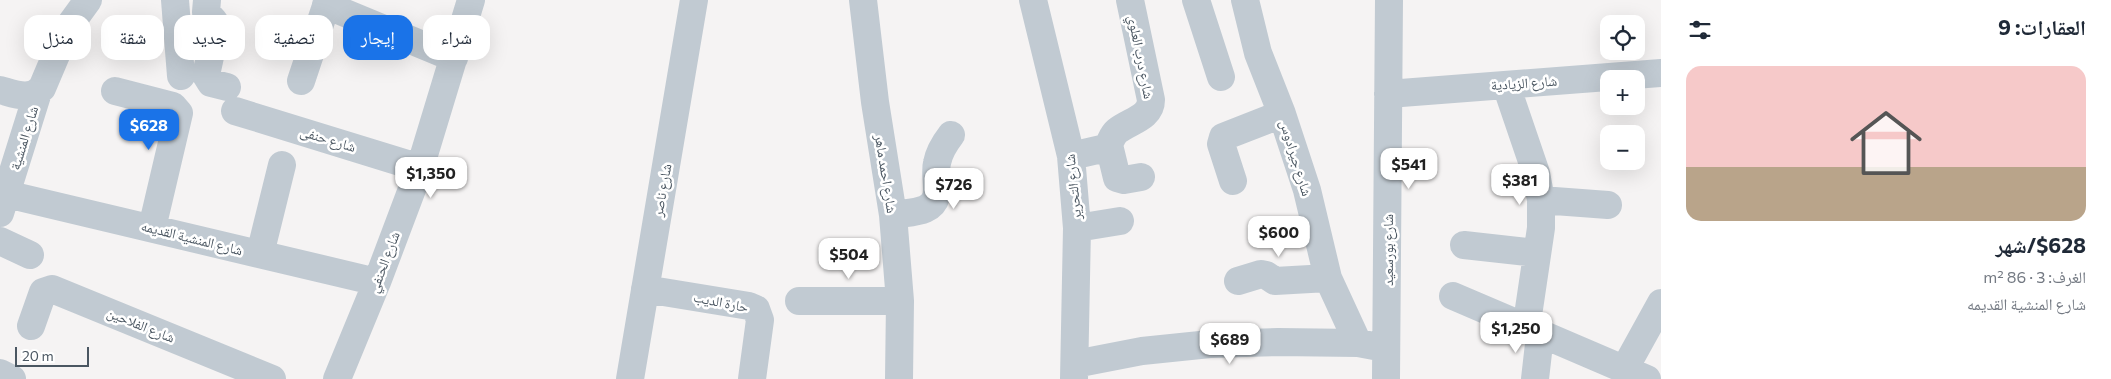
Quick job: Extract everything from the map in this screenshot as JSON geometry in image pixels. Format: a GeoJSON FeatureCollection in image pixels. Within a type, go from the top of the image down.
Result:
{"type":"FeatureCollection","features":[{"type":"Feature","properties":{"kind":"street","name":"شارع المنشية"},"geometry":{"type":"LineString","coordinates":[[5,188],[38,92],[42,88],[68,29],[88,0]]}},
{"type":"Feature","properties":{"kind":"street"},"geometry":{"type":"LineString","coordinates":[[175,0],[181,76]]}},
{"type":"Feature","properties":{"kind":"street","name":"شارع حنفى"},"geometry":{"type":"LineString","coordinates":[[207,0],[206,12],[214,21],[216,29],[206,75],[211,83],[231,99],[420,168]]}},
{"type":"Feature","properties":{"kind":"street","name":"شارع الحنفي"},"geometry":{"type":"LineString","coordinates":[[467,15],[471,0]]}},
{"type":"Feature","properties":{"kind":"street","name":"شارع ناصر"},"geometry":{"type":"LineString","coordinates":[[630,379],[694,0]]}},
{"type":"Feature","properties":{"kind":"street","name":"شارع احمد ماهر"},"geometry":{"type":"LineString","coordinates":[[864,0],[875,102],[894,214],[900,301],[899,379]]}},
{"type":"Feature","properties":{"kind":"street","name":"شارع التحرير"},"geometry":{"type":"LineString","coordinates":[[1033,0],[1071,156],[1077,228],[1074,372]]}},
{"type":"Feature","properties":{"kind":"street","name":"شارع درب العلوي"},"geometry":{"type":"LineString","coordinates":[[1109,145],[1114,133],[1144,115],[1151,104],[1130,0]]}},
{"type":"Feature","properties":{"kind":"street"},"geometry":{"type":"LineString","coordinates":[[1196,0],[1221,77]]}},
{"type":"Feature","properties":{"kind":"street","name":"شارع جيرادوس"},"geometry":{"type":"LineString","coordinates":[[1245,0],[1258,53],[1282,114],[1306,190],[1328,278],[1358,343]]}},
{"type":"Feature","properties":{"kind":"street","name":"شارع بورسعيد"},"geometry":{"type":"LineString","coordinates":[[1386,379],[1389,0]]}},
{"type":"Feature","properties":{"kind":"street"},"geometry":{"type":"LineString","coordinates":[[301,81],[327,3],[423,45]]}},
{"type":"Feature","properties":{"kind":"street","name":"شارع الحنفي"},"geometry":{"type":"LineString","coordinates":[[338,379],[420,168],[453,60]]}},
{"type":"Feature","properties":{"kind":"street","name":"شارع الزيادية"},"geometry":{"type":"LineString","coordinates":[[1388,94],[1661,72]]}},
{"type":"Feature","properties":{"kind":"street"},"geometry":{"type":"LineString","coordinates":[[1506,85],[1536,173],[1541,200],[1541,228],[1537,253],[1533,332],[1535,379]]}},
{"type":"Feature","properties":{"kind":"street"},"geometry":{"type":"LineString","coordinates":[[0,90],[21,96],[28,96],[38,92]]}},
{"type":"Feature","properties":{"kind":"street"},"geometry":{"type":"LineString","coordinates":[[115,91],[173,106],[178,110],[152,228]]}},
{"type":"Feature","properties":{"kind":"street"},"geometry":{"type":"LineString","coordinates":[[1233,181],[1221,144],[1223,137],[1282,114]]}},
{"type":"Feature","properties":{"kind":"street"},"geometry":{"type":"LineString","coordinates":[[894,214],[921,210],[932,205],[937,194],[936,165],[941,148],[951,135]]}},
{"type":"Feature","properties":{"kind":"street"},"geometry":{"type":"LineString","coordinates":[[1071,156],[1102,149],[1109,145],[1117,178],[1124,180],[1141,177]]}},
{"type":"Feature","properties":{"kind":"street"},"geometry":{"type":"LineString","coordinates":[[260,254],[282,165]]}},
{"type":"Feature","properties":{"kind":"street","name":"شارع المنشية القديمه"},"geometry":{"type":"LineString","coordinates":[[5,188],[152,228],[377,282]]}},
{"type":"Feature","properties":{"kind":"street"},"geometry":{"type":"LineString","coordinates":[[1541,200],[1608,205]]}},
{"type":"Feature","properties":{"kind":"street"},"geometry":{"type":"LineString","coordinates":[[1077,228],[1120,222]]}},
{"type":"Feature","properties":{"kind":"street"},"geometry":{"type":"LineString","coordinates":[[0,241],[30,255]]}},
{"type":"Feature","properties":{"kind":"street"},"geometry":{"type":"LineString","coordinates":[[1464,245],[1537,253]]}},
{"type":"Feature","properties":{"kind":"street"},"geometry":{"type":"LineString","coordinates":[[1238,280],[1264,274],[1275,281],[1328,278]]}},
{"type":"Feature","properties":{"kind":"street","name":"شارع الفلاحين"},"geometry":{"type":"LineString","coordinates":[[31,326],[43,292],[52,289],[272,379]]}},
{"type":"Feature","properties":{"kind":"street","name":"حارة الديب"},"geometry":{"type":"LineString","coordinates":[[645,289],[749,306],[756,310],[760,320],[752,379]]}},
{"type":"Feature","properties":{"kind":"street"},"geometry":{"type":"LineString","coordinates":[[1453,296],[1533,332],[1635,374],[1661,303]]}},
{"type":"Feature","properties":{"kind":"street"},"geometry":{"type":"LineString","coordinates":[[799,300],[900,301]]}},
{"type":"Feature","properties":{"kind":"street"},"geometry":{"type":"LineString","coordinates":[[1074,372],[1142,351],[1210,344],[1278,342],[1358,343],[1386,349]]}},
{"type":"Feature","properties":{"kind":"street"},"geometry":{"type":"LineString","coordinates":[[0,373],[12,379]]}}]}
